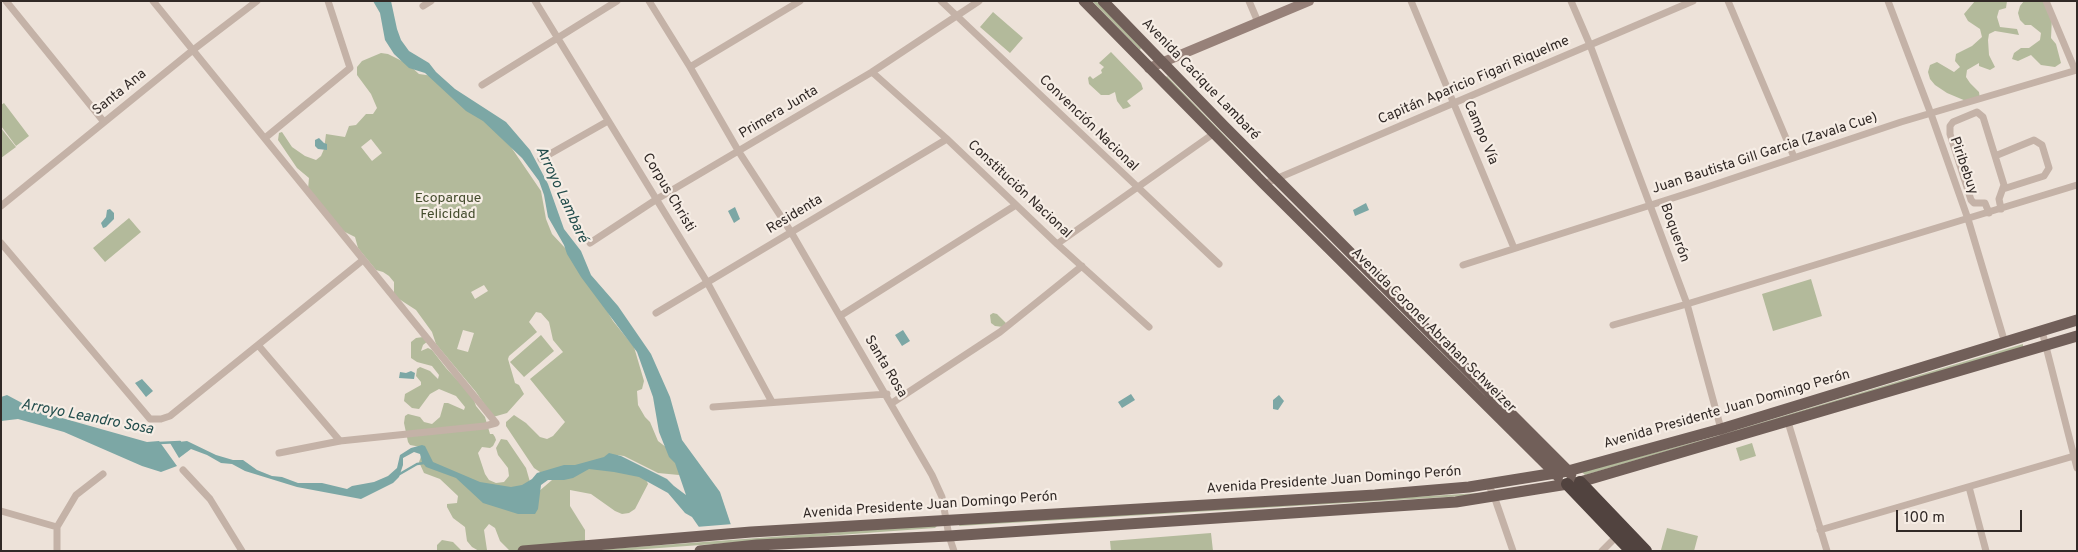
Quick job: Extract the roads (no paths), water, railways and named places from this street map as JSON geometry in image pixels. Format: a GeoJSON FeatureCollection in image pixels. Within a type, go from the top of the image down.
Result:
{"type":"FeatureCollection","features":[{"type":"Feature","properties":{"kind":"highway","name":"Avenida Coronel Abrahan Schweizer"},"geometry":{"type":"LineString","coordinates":[[1573,483],[1631,551]]}},
{"type":"Feature","properties":{"kind":"highway","name":"Avenida Coronel Abrahan Schweizer"},"geometry":{"type":"LineString","coordinates":[[1573,483],[1646,551]]}},
{"type":"Feature","properties":{"kind":"main road","name":"Avenida Cacique Lambaré"},"geometry":{"type":"LineString","coordinates":[[1084,1],[1214,134]]}},
{"type":"Feature","properties":{"kind":"main road","name":"Avenida Cacique Lambaré"},"geometry":{"type":"LineString","coordinates":[[1104,1],[1161,63],[1276,179]]}},
{"type":"Feature","properties":{"kind":"main road","name":"Avenida Coronel Abrahan Schweizer"},"geometry":{"type":"LineString","coordinates":[[1214,134],[1555,473],[1573,483]]}},
{"type":"Feature","properties":{"kind":"main road","name":"Avenida Coronel Abrahan Schweizer"},"geometry":{"type":"LineString","coordinates":[[1276,179],[1568,471],[1573,483]]}},
{"type":"Feature","properties":{"kind":"main road","name":"Avenida Presidente Juan Domingo Perón"},"geometry":{"type":"LineString","coordinates":[[523,551],[751,532],[1375,495],[1454,489],[1488,484],[1568,471],[1721,429],[2077,320]]}},
{"type":"Feature","properties":{"kind":"main road","name":"Avenida Presidente Juan Domingo Perón"},"geometry":{"type":"LineString","coordinates":[[700,551],[1456,502],[1573,483],[1706,446],[2077,336]]}},
{"type":"Feature","properties":{"kind":"main road"},"geometry":{"type":"LineString","coordinates":[[1526,477],[1534,464],[1533,456],[1528,446]]}},
{"type":"Feature","properties":{"kind":"main road"},"geometry":{"type":"LineString","coordinates":[[1374,508],[1375,495]]}},
{"type":"Feature","properties":{"kind":"street"},"geometry":{"type":"LineString","coordinates":[[6,1],[104,122]]}},
{"type":"Feature","properties":{"kind":"street"},"geometry":{"type":"LineString","coordinates":[[153,1],[496,423],[485,426],[340,441],[279,453]]}},
{"type":"Feature","properties":{"kind":"street","name":"Santa Ana"},"geometry":{"type":"LineString","coordinates":[[1,206],[193,50],[257,1]]}},
{"type":"Feature","properties":{"kind":"street"},"geometry":{"type":"LineString","coordinates":[[265,138],[350,68],[328,1]]}},
{"type":"Feature","properties":{"kind":"street"},"geometry":{"type":"LineString","coordinates":[[423,6],[431,1]]}},
{"type":"Feature","properties":{"kind":"street","name":"Corpus Christi"},"geometry":{"type":"LineString","coordinates":[[535,1],[707,282],[772,402]]}},
{"type":"Feature","properties":{"kind":"street"},"geometry":{"type":"LineString","coordinates":[[482,85],[617,1]]}},
{"type":"Feature","properties":{"kind":"street","name":"Santa Rosa"},"geometry":{"type":"LineString","coordinates":[[649,1],[739,152],[791,232],[887,394],[932,475],[942,496],[948,536],[954,551]]}},
{"type":"Feature","properties":{"kind":"street"},"geometry":{"type":"LineString","coordinates":[[690,67],[800,1]]}},
{"type":"Feature","properties":{"kind":"street","name":"Convención Nacional"},"geometry":{"type":"LineString","coordinates":[[941,1],[1219,264]]}},
{"type":"Feature","properties":{"kind":"street","name":"Primera Junta"},"geometry":{"type":"LineString","coordinates":[[590,242],[657,199],[872,72],[979,1]]}},
{"type":"Feature","properties":{"kind":"street"},"geometry":{"type":"LineString","coordinates":[[1249,1],[1258,22]]}},
{"type":"Feature","properties":{"kind":"street"},"geometry":{"type":"LineString","coordinates":[[1149,68],[1309,1]]}},
{"type":"Feature","properties":{"kind":"street","name":"Campo Vía"},"geometry":{"type":"LineString","coordinates":[[1410,1],[1514,248]]}},
{"type":"Feature","properties":{"kind":"street","name":"Boquerón"},"geometry":{"type":"LineString","coordinates":[[1571,1],[1590,45],[1651,204],[1687,304],[1721,429]]}},
{"type":"Feature","properties":{"kind":"street","name":"Capitán Aparicio Figari Riquelme"},"geometry":{"type":"LineString","coordinates":[[1264,184],[1693,1]]}},
{"type":"Feature","properties":{"kind":"street"},"geometry":{"type":"LineString","coordinates":[[1728,1],[1794,158]]}},
{"type":"Feature","properties":{"kind":"street","name":"Piribebuy"},"geometry":{"type":"LineString","coordinates":[[1888,1],[1968,219],[2005,343]]}},
{"type":"Feature","properties":{"kind":"street"},"geometry":{"type":"LineString","coordinates":[[2046,1],[2076,70]]}},
{"type":"Feature","properties":{"kind":"street","name":"Juan Bautista Gill Garcia (Zavala Cue)"},"geometry":{"type":"LineString","coordinates":[[1463,265],[1931,114],[2076,70]]}},
{"type":"Feature","properties":{"kind":"street","name":"Constitución Nacional"},"geometry":{"type":"LineString","coordinates":[[872,72],[947,139],[1057,244],[1149,327]]}},
{"type":"Feature","properties":{"kind":"street"},"geometry":{"type":"LineString","coordinates":[[1999,197],[1985,203],[1974,203],[1971,200],[1950,134],[1950,126],[1953,122],[1977,112],[1980,114],[1995,156],[2003,189],[1999,197],[2001,209]]}},
{"type":"Feature","properties":{"kind":"street"},"geometry":{"type":"LineString","coordinates":[[541,159],[608,121]]}},
{"type":"Feature","properties":{"kind":"street"},"geometry":{"type":"LineString","coordinates":[[1057,244],[1214,134]]}},
{"type":"Feature","properties":{"kind":"street","name":"Residenta"},"geometry":{"type":"LineString","coordinates":[[656,313],[947,139]]}},
{"type":"Feature","properties":{"kind":"street"},"geometry":{"type":"LineString","coordinates":[[1995,156],[2034,140],[2042,145],[2049,168],[2044,176],[2003,189]]}},
{"type":"Feature","properties":{"kind":"street"},"geometry":{"type":"LineString","coordinates":[[1612,324],[1687,304],[2077,185]]}},
{"type":"Feature","properties":{"kind":"street"},"geometry":{"type":"LineString","coordinates":[[1985,203],[1989,213]]}},
{"type":"Feature","properties":{"kind":"street"},"geometry":{"type":"LineString","coordinates":[[840,316],[1016,205]]}},
{"type":"Feature","properties":{"kind":"street"},"geometry":{"type":"LineString","coordinates":[[1,243],[150,419],[161,419],[177,411],[363,260]]}},
{"type":"Feature","properties":{"kind":"street"},"geometry":{"type":"LineString","coordinates":[[892,403],[1000,332],[1082,266]]}},
{"type":"Feature","properties":{"kind":"street"},"geometry":{"type":"LineString","coordinates":[[2042,331],[2077,468]]}},
{"type":"Feature","properties":{"kind":"street"},"geometry":{"type":"LineString","coordinates":[[258,345],[340,441]]}},
{"type":"Feature","properties":{"kind":"street"},"geometry":{"type":"LineString","coordinates":[[713,407],[887,394]]}},
{"type":"Feature","properties":{"kind":"street"},"geometry":{"type":"LineString","coordinates":[[1788,422],[1827,551]]}},
{"type":"Feature","properties":{"kind":"street"},"geometry":{"type":"LineString","coordinates":[[1706,446],[1716,438],[1721,429]]}},
{"type":"Feature","properties":{"kind":"street"},"geometry":{"type":"LineString","coordinates":[[1820,530],[2074,456]]}},
{"type":"Feature","properties":{"kind":"street"},"geometry":{"type":"LineString","coordinates":[[183,470],[210,499],[242,551]]}},
{"type":"Feature","properties":{"kind":"street"},"geometry":{"type":"LineString","coordinates":[[57,551],[57,527],[76,494],[103,474]]}},
{"type":"Feature","properties":{"kind":"street"},"geometry":{"type":"LineString","coordinates":[[1488,484],[1513,550]]}},
{"type":"Feature","properties":{"kind":"street"},"geometry":{"type":"LineString","coordinates":[[1969,487],[1986,551]]}},
{"type":"Feature","properties":{"kind":"street"},"geometry":{"type":"LineString","coordinates":[[1,511],[57,527]]}},
{"type":"Feature","properties":{"kind":"street"},"geometry":{"type":"LineString","coordinates":[[1602,551],[1617,536]]}},
{"type":"Feature","properties":{"kind":"water"},"geometry":{"type":"Polygon","coordinates":[[[373,1],[391,1],[397,29],[401,40],[409,51],[429,63],[455,89],[506,122],[530,150],[548,184],[564,229],[581,251],[591,275],[618,306],[651,354],[670,397],[682,440],[720,492],[732,528],[701,530],[692,517],[685,513],[668,493],[639,477],[614,472],[589,469],[573,478],[548,480],[541,485],[538,509],[535,514],[518,514],[483,503],[456,478],[426,467],[422,462],[420,454],[414,452],[403,458],[399,477],[393,483],[361,499],[297,487],[245,471],[232,464],[221,463],[191,449],[179,458],[170,443],[187,441],[216,455],[233,460],[243,460],[257,470],[272,476],[282,477],[298,483],[322,483],[347,489],[388,476],[397,468],[400,455],[411,448],[422,445],[425,446],[433,462],[480,482],[511,487],[522,485],[532,479],[537,473],[564,465],[575,465],[604,457],[609,453],[621,456],[667,479],[686,495],[675,463],[669,457],[659,432],[653,397],[637,352],[581,277],[567,254],[548,217],[539,181],[522,158],[483,121],[466,111],[425,73],[409,68],[394,54],[385,40],[380,13],[373,1]]]}},
{"type":"Feature","properties":{"kind":"water"},"geometry":{"type":"Polygon","coordinates":[[[319,138],[327,144],[327,150],[318,149],[315,146],[315,140],[319,138]]]}},
{"type":"Feature","properties":{"kind":"water"},"geometry":{"type":"Polygon","coordinates":[[[1366,203],[1369,210],[1355,216],[1353,210],[1366,203]]]}},
{"type":"Feature","properties":{"kind":"water"},"geometry":{"type":"Polygon","coordinates":[[[735,207],[740,219],[734,223],[728,211],[735,207]]]}},
{"type":"Feature","properties":{"kind":"water"},"geometry":{"type":"Polygon","coordinates":[[[110,209],[114,213],[114,219],[103,228],[101,223],[106,217],[107,210],[110,209]]]}},
{"type":"Feature","properties":{"kind":"water"},"geometry":{"type":"Polygon","coordinates":[[[903,330],[910,341],[902,346],[895,335],[903,330]]]}},
{"type":"Feature","properties":{"kind":"water"},"geometry":{"type":"Polygon","coordinates":[[[411,371],[415,373],[414,379],[399,378],[400,372],[406,373],[411,371]]]}},
{"type":"Feature","properties":{"kind":"water"},"geometry":{"type":"Polygon","coordinates":[[[142,379],[153,391],[146,397],[135,383],[142,379]]]}},
{"type":"Feature","properties":{"kind":"water"},"geometry":{"type":"Polygon","coordinates":[[[1131,394],[1135,400],[1122,408],[1118,402],[1131,394]]]}},
{"type":"Feature","properties":{"kind":"water"},"geometry":{"type":"Polygon","coordinates":[[[7,395],[37,411],[147,442],[159,441],[177,466],[161,472],[142,466],[64,432],[18,419],[1,421],[1,397],[7,395]]]}},
{"type":"Feature","properties":{"kind":"water"},"geometry":{"type":"Polygon","coordinates":[[[1279,395],[1284,401],[1278,410],[1273,409],[1273,400],[1279,395]]]}},
{"type":"Feature","properties":{"kind":"waterway","name":"Arroyo Leandro Sosa"},"geometry":{"type":"LineString","coordinates":[[159,443],[180,442]]}},
{"type":"Feature","properties":{"kind":"waterway","name":"Arroyo Leandro Sosa"},"geometry":{"type":"LineString","coordinates":[[398,475],[417,464],[424,463]]}},
{"type":"Feature","properties":{"kind":"water label","name":"Arroyo Lambaré"},"geometry":{"type":"Point","coordinates":[561,195]}},
{"type":"Feature","properties":{"kind":"park label","name":"Ecoparque Felicidad"},"geometry":{"type":"Point","coordinates":[448,207]}}]}
